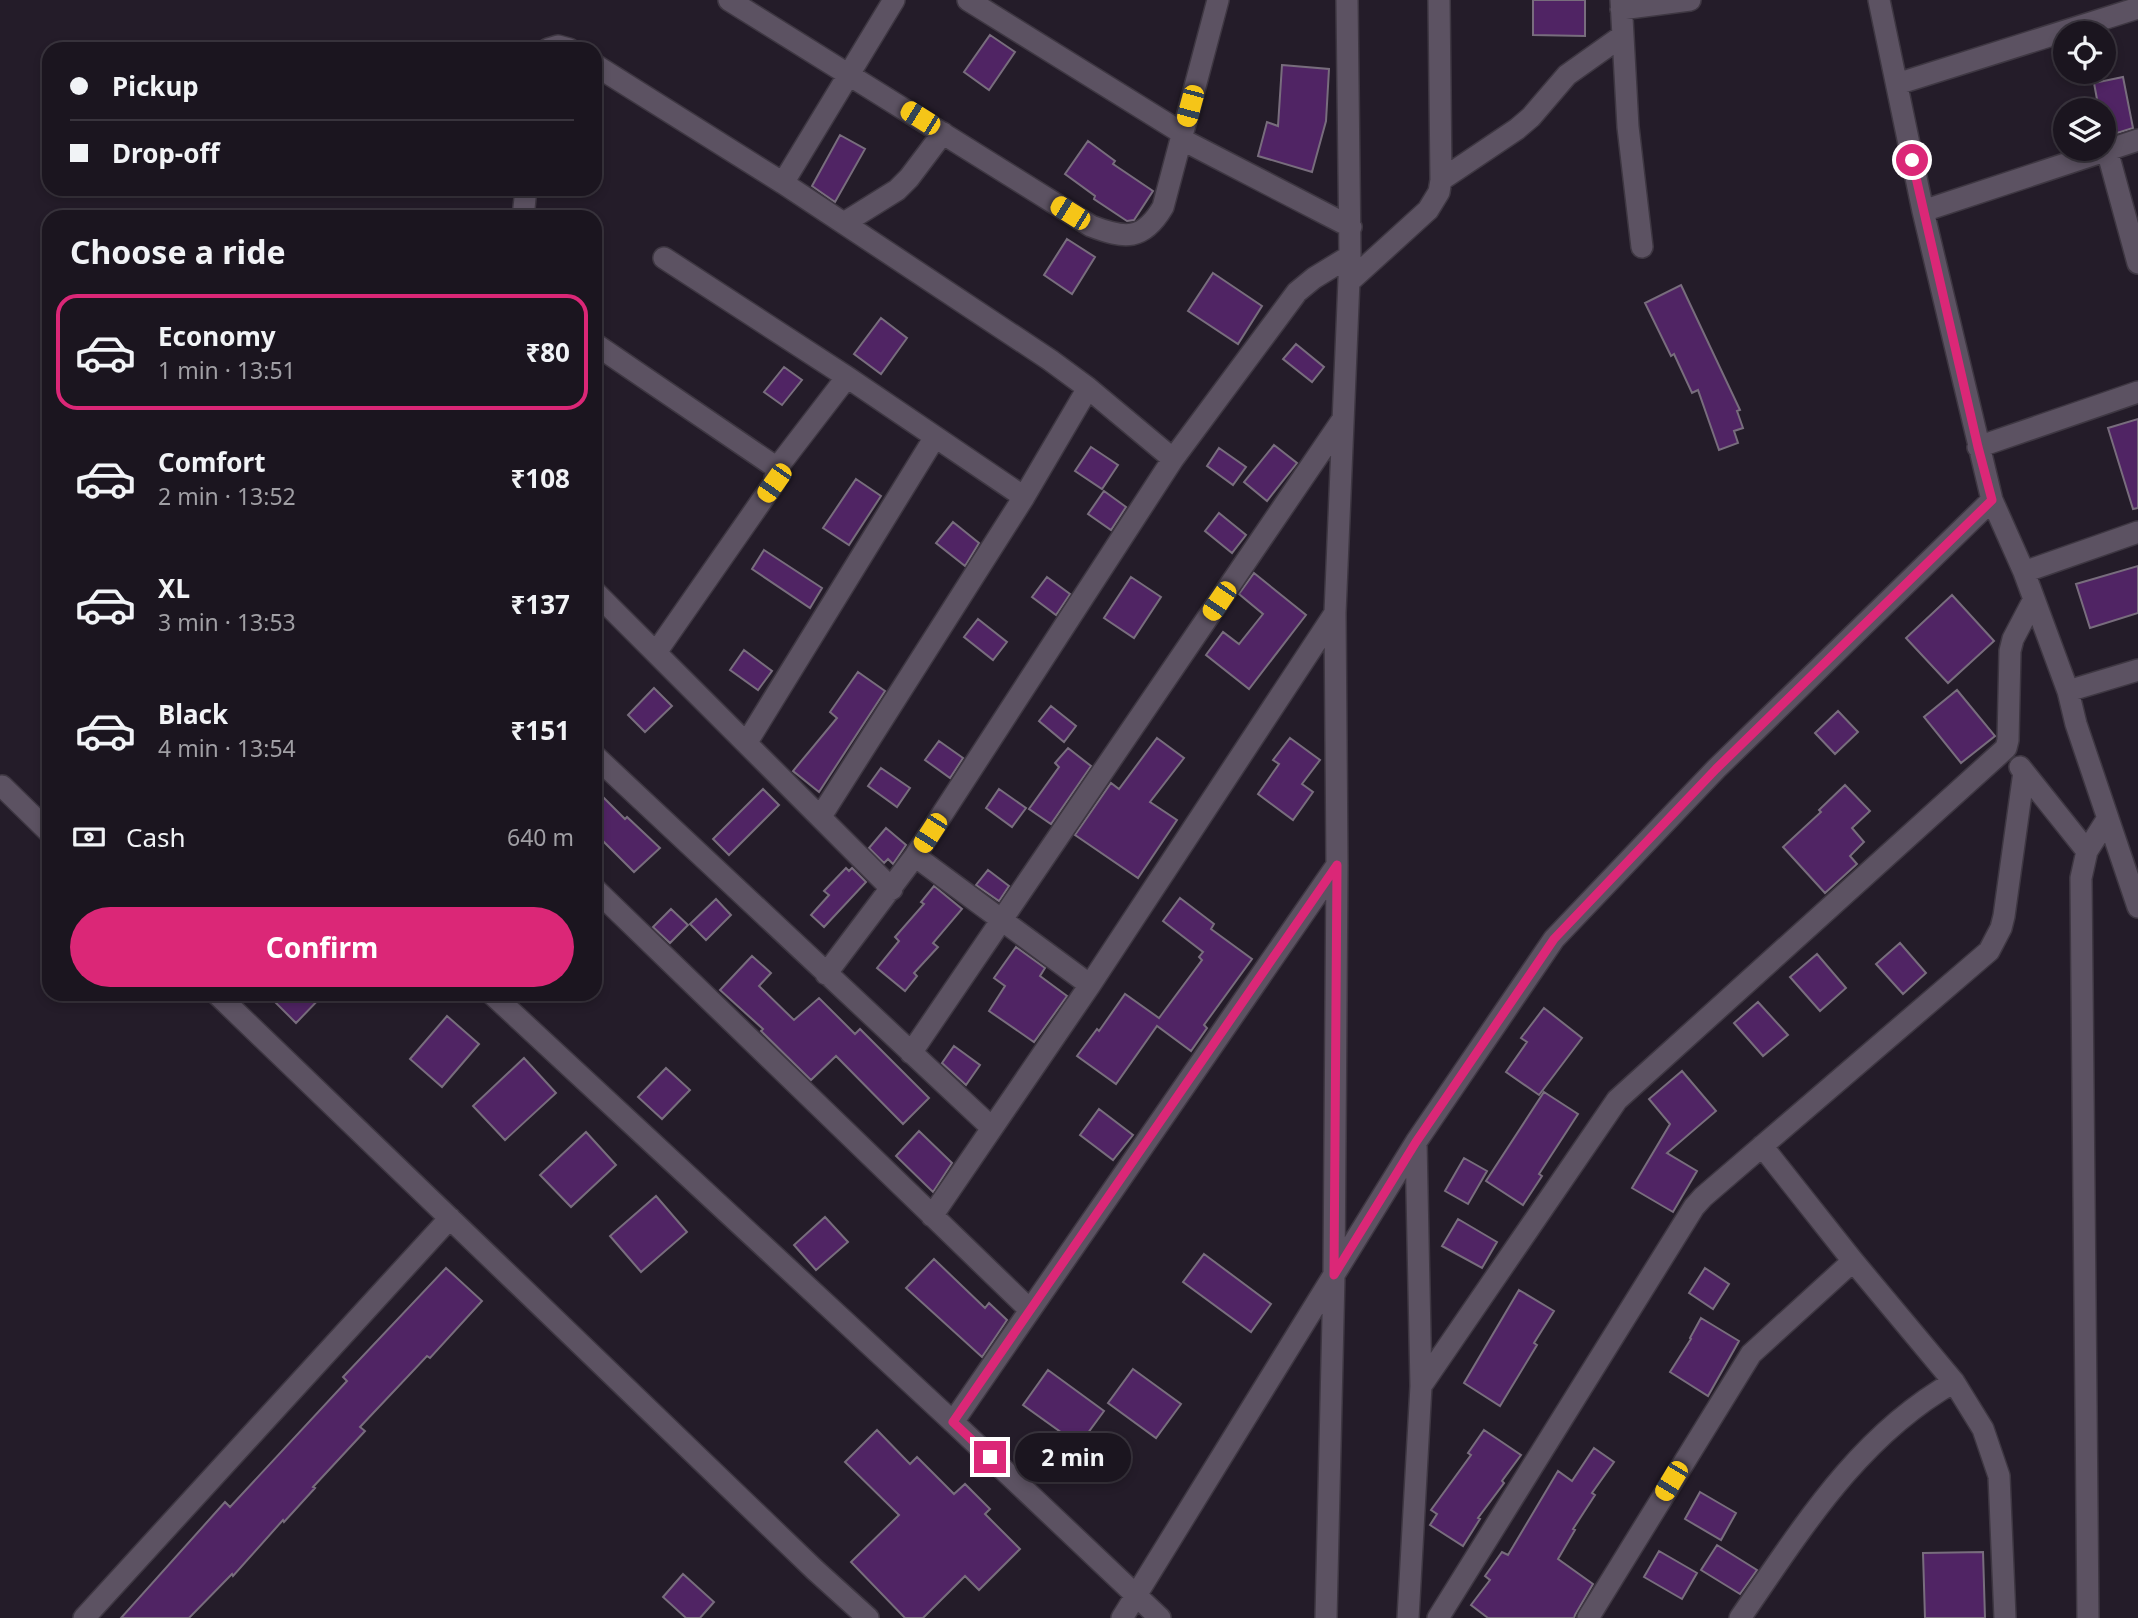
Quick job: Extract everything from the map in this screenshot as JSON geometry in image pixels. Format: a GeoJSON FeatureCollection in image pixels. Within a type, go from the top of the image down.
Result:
{"type":"FeatureCollection","features":[{"type":"Feature","properties":{"kind":"street"},"geometry":{"type":"LineString","coordinates":[[730,0],[1091,226],[1115,235],[1129,236],[1145,230],[1163,207],[1218,0]]}},
{"type":"Feature","properties":{"kind":"street"},"geometry":{"type":"LineString","coordinates":[[783,183],[894,0]]}},
{"type":"Feature","properties":{"kind":"street"},"geometry":{"type":"LineString","coordinates":[[968,0],[1182,136],[1351,227]]}},
{"type":"Feature","properties":{"kind":"street"},"geometry":{"type":"LineString","coordinates":[[1326,1618],[1334,1275],[1337,865],[1335,613],[1351,227],[1347,0]]}},
{"type":"Feature","properties":{"kind":"street"},"geometry":{"type":"LineString","coordinates":[[1350,281],[1428,210],[1439,192],[1439,0]]}},
{"type":"Feature","properties":{"kind":"street"},"geometry":{"type":"LineString","coordinates":[[1642,247],[1628,127],[1621,4],[1690,0]]}},
{"type":"Feature","properties":{"kind":"street"},"geometry":{"type":"LineString","coordinates":[[1879,0],[1923,211],[1992,500],[2024,572],[2068,691],[2138,907]]}},
{"type":"Feature","properties":{"kind":"street"},"geometry":{"type":"LineString","coordinates":[[1897,84],[2138,8]]}},
{"type":"Feature","properties":{"kind":"street"},"geometry":{"type":"LineString","coordinates":[[1441,180],[1517,129],[1531,117],[1567,75],[1622,36]]}},
{"type":"Feature","properties":{"kind":"street"},"geometry":{"type":"LineString","coordinates":[[602,69],[783,183],[1050,360],[1173,459]]}},
{"type":"Feature","properties":{"kind":"street"},"geometry":{"type":"LineString","coordinates":[[844,223],[897,190],[943,133]]}},
{"type":"Feature","properties":{"kind":"street"},"geometry":{"type":"LineString","coordinates":[[2116,147],[2138,140]]}},
{"type":"Feature","properties":{"kind":"street"},"geometry":{"type":"LineString","coordinates":[[1923,211],[2075,161]]}},
{"type":"Feature","properties":{"kind":"street"},"geometry":{"type":"LineString","coordinates":[[2111,161],[2138,263]]}},
{"type":"Feature","properties":{"kind":"street"},"geometry":{"type":"LineString","coordinates":[[826,974],[915,856],[1173,459],[1297,292],[1350,256]]}},
{"type":"Feature","properties":{"kind":"street"},"geometry":{"type":"LineString","coordinates":[[664,258],[1024,497]]}},
{"type":"Feature","properties":{"kind":"street"},"geometry":{"type":"LineString","coordinates":[[602,349],[777,468]]}},
{"type":"Feature","properties":{"kind":"street"},"geometry":{"type":"LineString","coordinates":[[657,651],[774,483],[777,468],[847,377]]}},
{"type":"Feature","properties":{"kind":"street"},"geometry":{"type":"LineString","coordinates":[[821,817],[1024,497],[1088,388]]}},
{"type":"Feature","properties":{"kind":"street"},"geometry":{"type":"LineString","coordinates":[[1978,447],[2138,392]]}},
{"type":"Feature","properties":{"kind":"street"},"geometry":{"type":"LineString","coordinates":[[911,1054],[1343,419]]}},
{"type":"Feature","properties":{"kind":"street"},"geometry":{"type":"LineString","coordinates":[[747,742],[935,437]]}},
{"type":"Feature","properties":{"kind":"street"},"geometry":{"type":"LineString","coordinates":[[1122,1618],[1416,1142],[1554,939],[1716,769],[1992,500]]}},
{"type":"Feature","properties":{"kind":"street"},"geometry":{"type":"LineString","coordinates":[[2024,572],[2138,532]]}},
{"type":"Feature","properties":{"kind":"street"},"geometry":{"type":"LineString","coordinates":[[602,599],[892,889]]}},
{"type":"Feature","properties":{"kind":"street"},"geometry":{"type":"LineString","coordinates":[[1421,1386],[1617,1100],[2006,748],[2012,639],[2033,601]]}},
{"type":"Feature","properties":{"kind":"street"},"geometry":{"type":"LineString","coordinates":[[932,1216],[1090,985],[1335,613]]}},
{"type":"Feature","properties":{"kind":"street"},"geometry":{"type":"LineString","coordinates":[[2068,691],[2138,670]]}},
{"type":"Feature","properties":{"kind":"street"},"geometry":{"type":"LineString","coordinates":[[2006,748],[2087,851]]}},
{"type":"Feature","properties":{"kind":"street"},"geometry":{"type":"LineString","coordinates":[[602,763],[992,1128]]}},
{"type":"Feature","properties":{"kind":"street"},"geometry":{"type":"LineString","coordinates":[[1438,1618],[1694,1207],[1989,951],[2004,916],[2024,772]]}},
{"type":"Feature","properties":{"kind":"street"},"geometry":{"type":"LineString","coordinates":[[2,786],[42,825]]}},
{"type":"Feature","properties":{"kind":"street"},"geometry":{"type":"LineString","coordinates":[[2088,1618],[2081,878],[2087,851],[2108,818]]}},
{"type":"Feature","properties":{"kind":"street"},"geometry":{"type":"LineString","coordinates":[[915,856],[1090,985]]}},
{"type":"Feature","properties":{"kind":"street"},"geometry":{"type":"LineString","coordinates":[[953,1422],[1337,865]]}},
{"type":"Feature","properties":{"kind":"street"},"geometry":{"type":"LineString","coordinates":[[602,897],[1030,1310]]}},
{"type":"Feature","properties":{"kind":"street"},"geometry":{"type":"LineString","coordinates":[[224,1001],[868,1618]]}},
{"type":"Feature","properties":{"kind":"street"},"geometry":{"type":"LineString","coordinates":[[500,1001],[1160,1618]]}},
{"type":"Feature","properties":{"kind":"street"},"geometry":{"type":"LineString","coordinates":[[1408,1618],[1421,1386],[1416,1142]]}},
{"type":"Feature","properties":{"kind":"street"},"geometry":{"type":"LineString","coordinates":[[1762,1146],[1954,1382],[1983,1429],[1999,1476],[2005,1618]]}},
{"type":"Feature","properties":{"kind":"street"},"geometry":{"type":"LineString","coordinates":[[84,1618],[450,1218]]}},
{"type":"Feature","properties":{"kind":"street"},"geometry":{"type":"LineString","coordinates":[[1588,1618],[1751,1354],[1853,1261]]}},
{"type":"Feature","properties":{"kind":"street"},"geometry":{"type":"LineString","coordinates":[[1740,1618],[1812,1513],[1842,1476],[1917,1404],[1954,1382]]}},
{"type":"Feature","properties":{"kind":"building"},"geometry":{"type":"Polygon","coordinates":[[[1533,0],[1585,0],[1585,36],[1533,35],[1533,0]]]}},
{"type":"Feature","properties":{"kind":"building"},"geometry":{"type":"Polygon","coordinates":[[[990,35],[1015,52],[989,90],[964,72],[990,35]]]}},
{"type":"Feature","properties":{"kind":"building"},"geometry":{"type":"Polygon","coordinates":[[[1282,65],[1329,69],[1326,121],[1312,172],[1258,156],[1267,122],[1278,126],[1282,65]]]}},
{"type":"Feature","properties":{"kind":"building"},"geometry":{"type":"Polygon","coordinates":[[[2123,77],[2133,128],[2116,133],[2116,98],[2097,98],[2094,84],[2116,84],[2116,78],[2123,77]]]}},
{"type":"Feature","properties":{"kind":"building"},"geometry":{"type":"Polygon","coordinates":[[[840,135],[865,149],[835,202],[812,186],[840,135]]]}},
{"type":"Feature","properties":{"kind":"building"},"geometry":{"type":"Polygon","coordinates":[[[1088,141],[1115,161],[1113,164],[1153,191],[1134,220],[1127,221],[1094,199],[1095,196],[1065,174],[1088,141]]]}},
{"type":"Feature","properties":{"kind":"building"},"geometry":{"type":"Polygon","coordinates":[[[1067,239],[1095,257],[1072,294],[1044,275],[1067,239]]]}},
{"type":"Feature","properties":{"kind":"building"},"geometry":{"type":"Polygon","coordinates":[[[1213,273],[1262,306],[1238,344],[1188,311],[1213,273]]]}},
{"type":"Feature","properties":{"kind":"building"},"geometry":{"type":"Polygon","coordinates":[[[1681,285],[1740,410],[1737,411],[1743,428],[1734,431],[1738,443],[1719,450],[1698,390],[1692,393],[1645,303],[1681,285]]]}},
{"type":"Feature","properties":{"kind":"building"},"geometry":{"type":"Polygon","coordinates":[[[881,318],[907,338],[881,374],[854,354],[881,318]]]}},
{"type":"Feature","properties":{"kind":"building"},"geometry":{"type":"Polygon","coordinates":[[[1296,344],[1324,367],[1312,382],[1283,359],[1296,344]]]}},
{"type":"Feature","properties":{"kind":"building"},"geometry":{"type":"Polygon","coordinates":[[[784,367],[802,380],[782,405],[764,392],[784,367]]]}},
{"type":"Feature","properties":{"kind":"building"},"geometry":{"type":"Polygon","coordinates":[[[2138,419],[2138,508],[2133,509],[2108,428],[2138,419]]]}},
{"type":"Feature","properties":{"kind":"building"},"geometry":{"type":"Polygon","coordinates":[[[1274,445],[1297,463],[1267,501],[1244,482],[1274,445]]]}},
{"type":"Feature","properties":{"kind":"building"},"geometry":{"type":"Polygon","coordinates":[[[1091,447],[1118,465],[1102,489],[1075,471],[1091,447]]]}},
{"type":"Feature","properties":{"kind":"building"},"geometry":{"type":"Polygon","coordinates":[[[1219,448],[1246,467],[1233,485],[1207,466],[1219,448]]]}},
{"type":"Feature","properties":{"kind":"building"},"geometry":{"type":"Polygon","coordinates":[[[856,479],[881,496],[849,545],[823,528],[856,479]]]}},
{"type":"Feature","properties":{"kind":"building"},"geometry":{"type":"Polygon","coordinates":[[[1104,491],[1126,507],[1111,530],[1088,514],[1104,491]]]}},
{"type":"Feature","properties":{"kind":"building"},"geometry":{"type":"Polygon","coordinates":[[[1219,513],[1246,535],[1232,553],[1205,531],[1219,513]]]}},
{"type":"Feature","properties":{"kind":"building"},"geometry":{"type":"Polygon","coordinates":[[[953,522],[979,543],[965,566],[936,543],[953,522]]]}},
{"type":"Feature","properties":{"kind":"building"},"geometry":{"type":"Polygon","coordinates":[[[764,550],[822,588],[810,608],[752,569],[764,550]]]}},
{"type":"Feature","properties":{"kind":"building"},"geometry":{"type":"Polygon","coordinates":[[[2138,566],[2138,613],[2090,628],[2076,584],[2138,566]]]}},
{"type":"Feature","properties":{"kind":"building"},"geometry":{"type":"Polygon","coordinates":[[[1254,573],[1306,615],[1249,689],[1206,655],[1223,632],[1239,644],[1263,614],[1239,594],[1254,573]]]}},
{"type":"Feature","properties":{"kind":"building"},"geometry":{"type":"Polygon","coordinates":[[[1047,577],[1070,594],[1056,615],[1032,597],[1047,577]]]}},
{"type":"Feature","properties":{"kind":"building"},"geometry":{"type":"Polygon","coordinates":[[[1131,577],[1161,597],[1134,638],[1104,618],[1131,577]]]}},
{"type":"Feature","properties":{"kind":"building"},"geometry":{"type":"Polygon","coordinates":[[[1952,595],[1994,641],[1948,683],[1906,638],[1952,595]]]}},
{"type":"Feature","properties":{"kind":"building"},"geometry":{"type":"Polygon","coordinates":[[[978,619],[1007,642],[993,660],[964,637],[978,619]]]}},
{"type":"Feature","properties":{"kind":"building"},"geometry":{"type":"Polygon","coordinates":[[[744,650],[772,671],[758,690],[730,670],[744,650]]]}},
{"type":"Feature","properties":{"kind":"building"},"geometry":{"type":"Polygon","coordinates":[[[858,672],[885,691],[819,792],[793,771],[837,718],[830,712],[858,672]]]}},
{"type":"Feature","properties":{"kind":"building"},"geometry":{"type":"Polygon","coordinates":[[[654,688],[672,706],[645,732],[628,715],[654,688]]]}},
{"type":"Feature","properties":{"kind":"building"},"geometry":{"type":"Polygon","coordinates":[[[1957,690],[1995,736],[1961,763],[1924,717],[1957,690]]]}},
{"type":"Feature","properties":{"kind":"building"},"geometry":{"type":"Polygon","coordinates":[[[1051,706],[1076,726],[1064,742],[1039,721],[1051,706]]]}},
{"type":"Feature","properties":{"kind":"building"},"geometry":{"type":"Polygon","coordinates":[[[1838,711],[1858,732],[1835,754],[1815,733],[1838,711]]]}},
{"type":"Feature","properties":{"kind":"building"},"geometry":{"type":"Polygon","coordinates":[[[1157,738],[1184,758],[1150,802],[1177,820],[1138,878],[1075,835],[1111,783],[1119,789],[1157,738]]]}},
{"type":"Feature","properties":{"kind":"building"},"geometry":{"type":"Polygon","coordinates":[[[1290,738],[1320,760],[1302,784],[1313,792],[1293,820],[1258,794],[1279,764],[1273,760],[1290,738]]]}},
{"type":"Feature","properties":{"kind":"building"},"geometry":{"type":"Polygon","coordinates":[[[939,741],[963,758],[950,778],[925,760],[939,741]]]}},
{"type":"Feature","properties":{"kind":"building"},"geometry":{"type":"Polygon","coordinates":[[[1068,748],[1091,766],[1051,824],[1029,809],[1059,767],[1055,763],[1068,748]]]}},
{"type":"Feature","properties":{"kind":"building"},"geometry":{"type":"Polygon","coordinates":[[[881,768],[910,788],[897,807],[868,786],[881,768]]]}},
{"type":"Feature","properties":{"kind":"building"},"geometry":{"type":"Polygon","coordinates":[[[1845,785],[1870,811],[1852,828],[1864,842],[1850,856],[1857,864],[1825,893],[1783,847],[1821,812],[1819,810],[1845,785]]]}},
{"type":"Feature","properties":{"kind":"building"},"geometry":{"type":"Polygon","coordinates":[[[763,789],[779,805],[729,855],[713,839],[763,789]]]}},
{"type":"Feature","properties":{"kind":"building"},"geometry":{"type":"Polygon","coordinates":[[[999,789],[1026,808],[1012,827],[986,808],[999,789]]]}},
{"type":"Feature","properties":{"kind":"building"},"geometry":{"type":"Polygon","coordinates":[[[602,796],[660,848],[634,872],[602,840],[602,796]]]}},
{"type":"Feature","properties":{"kind":"building"},"geometry":{"type":"Polygon","coordinates":[[[886,828],[906,845],[893,864],[888,859],[884,863],[869,848],[886,828]]]}},
{"type":"Feature","properties":{"kind":"building"},"geometry":{"type":"Polygon","coordinates":[[[846,868],[849,871],[852,868],[866,882],[824,927],[811,915],[829,895],[824,891],[846,868]]]}},
{"type":"Feature","properties":{"kind":"building"},"geometry":{"type":"Polygon","coordinates":[[[988,870],[1009,886],[999,901],[976,885],[988,870]]]}},
{"type":"Feature","properties":{"kind":"building"},"geometry":{"type":"Polygon","coordinates":[[[934,886],[962,909],[933,943],[938,947],[914,973],[917,976],[905,991],[877,968],[899,941],[895,937],[924,904],[921,902],[934,886]]]}},
{"type":"Feature","properties":{"kind":"building"},"geometry":{"type":"Polygon","coordinates":[[[1180,898],[1214,924],[1211,929],[1252,959],[1204,1025],[1207,1028],[1191,1051],[1157,1026],[1116,1084],[1077,1056],[1125,994],[1159,1018],[1202,960],[1199,957],[1203,952],[1163,921],[1180,898]]]}},
{"type":"Feature","properties":{"kind":"building"},"geometry":{"type":"Polygon","coordinates":[[[716,899],[731,915],[706,940],[690,924],[716,899]]]}},
{"type":"Feature","properties":{"kind":"building"},"geometry":{"type":"Polygon","coordinates":[[[671,909],[688,925],[670,943],[653,927],[671,909]]]}},
{"type":"Feature","properties":{"kind":"building"},"geometry":{"type":"Polygon","coordinates":[[[1900,943],[1926,973],[1903,994],[1876,964],[1900,943]]]}},
{"type":"Feature","properties":{"kind":"building"},"geometry":{"type":"Polygon","coordinates":[[[1016,947],[1045,968],[1040,976],[1067,996],[1034,1042],[989,1011],[1005,986],[994,978],[1016,947]]]}},
{"type":"Feature","properties":{"kind":"building"},"geometry":{"type":"Polygon","coordinates":[[[1817,954],[1846,988],[1820,1011],[1790,977],[1817,954]]]}},
{"type":"Feature","properties":{"kind":"building"},"geometry":{"type":"Polygon","coordinates":[[[752,956],[771,973],[759,986],[794,1020],[819,998],[855,1034],[860,1029],[929,1098],[903,1124],[836,1056],[811,1080],[761,1031],[763,1029],[720,990],[752,956]]]}},
{"type":"Feature","properties":{"kind":"building"},"geometry":{"type":"Polygon","coordinates":[[[274,1001],[317,1001],[296,1023],[274,1001]]]}},
{"type":"Feature","properties":{"kind":"building"},"geometry":{"type":"Polygon","coordinates":[[[1758,1002],[1788,1035],[1763,1056],[1734,1023],[1758,1002]]]}},
{"type":"Feature","properties":{"kind":"building"},"geometry":{"type":"Polygon","coordinates":[[[1544,1008],[1582,1038],[1539,1095],[1506,1072],[1527,1042],[1521,1038],[1544,1008]]]}},
{"type":"Feature","properties":{"kind":"building"},"geometry":{"type":"Polygon","coordinates":[[[447,1016],[479,1044],[442,1087],[410,1059],[447,1016]]]}},
{"type":"Feature","properties":{"kind":"building"},"geometry":{"type":"Polygon","coordinates":[[[954,1046],[980,1065],[966,1085],[942,1063],[954,1046]]]}},
{"type":"Feature","properties":{"kind":"building"},"geometry":{"type":"Polygon","coordinates":[[[524,1058],[556,1093],[505,1140],[473,1106],[524,1058]]]}},
{"type":"Feature","properties":{"kind":"building"},"geometry":{"type":"Polygon","coordinates":[[[666,1068],[690,1090],[662,1119],[638,1097],[666,1068]]]}},
{"type":"Feature","properties":{"kind":"building"},"geometry":{"type":"Polygon","coordinates":[[[1682,1071],[1716,1111],[1667,1153],[1697,1171],[1673,1212],[1632,1188],[1670,1124],[1649,1099],[1682,1071]]]}},
{"type":"Feature","properties":{"kind":"building"},"geometry":{"type":"Polygon","coordinates":[[[1544,1092],[1578,1114],[1539,1174],[1542,1176],[1523,1205],[1486,1181],[1544,1092]]]}},
{"type":"Feature","properties":{"kind":"building"},"geometry":{"type":"Polygon","coordinates":[[[1099,1109],[1133,1135],[1113,1160],[1080,1135],[1099,1109]]]}},
{"type":"Feature","properties":{"kind":"building"},"geometry":{"type":"Polygon","coordinates":[[[919,1131],[952,1163],[933,1192],[896,1156],[919,1131]]]}},
{"type":"Feature","properties":{"kind":"building"},"geometry":{"type":"Polygon","coordinates":[[[586,1132],[616,1165],[571,1207],[540,1175],[586,1132]]]}},
{"type":"Feature","properties":{"kind":"building"},"geometry":{"type":"Polygon","coordinates":[[[1464,1158],[1487,1171],[1468,1204],[1445,1191],[1464,1158]]]}},
{"type":"Feature","properties":{"kind":"building"},"geometry":{"type":"Polygon","coordinates":[[[656,1196],[687,1232],[641,1272],[610,1236],[656,1196]]]}},
{"type":"Feature","properties":{"kind":"building"},"geometry":{"type":"Polygon","coordinates":[[[825,1217],[848,1242],[816,1270],[794,1245],[825,1217]]]}},
{"type":"Feature","properties":{"kind":"building"},"geometry":{"type":"Polygon","coordinates":[[[1458,1219],[1497,1242],[1482,1268],[1442,1246],[1458,1219]]]}},
{"type":"Feature","properties":{"kind":"building"},"geometry":{"type":"Polygon","coordinates":[[[1204,1254],[1271,1304],[1251,1332],[1183,1282],[1204,1254]]]}},
{"type":"Feature","properties":{"kind":"building"},"geometry":{"type":"Polygon","coordinates":[[[934,1259],[985,1308],[989,1303],[1007,1320],[982,1357],[906,1288],[934,1259]]]}},
{"type":"Feature","properties":{"kind":"building"},"geometry":{"type":"Polygon","coordinates":[[[446,1268],[482,1301],[430,1358],[427,1356],[360,1427],[365,1431],[284,1522],[283,1520],[233,1576],[232,1574],[189,1618],[121,1618],[225,1502],[230,1507],[347,1381],[343,1377],[446,1268]]]}},
{"type":"Feature","properties":{"kind":"building"},"geometry":{"type":"Polygon","coordinates":[[[1705,1268],[1729,1284],[1713,1309],[1689,1293],[1705,1268]]]}},
{"type":"Feature","properties":{"kind":"building"},"geometry":{"type":"Polygon","coordinates":[[[1519,1290],[1554,1311],[1500,1406],[1464,1383],[1519,1290]]]}},
{"type":"Feature","properties":{"kind":"building"},"geometry":{"type":"Polygon","coordinates":[[[1701,1318],[1739,1341],[1708,1396],[1670,1372],[1701,1318]]]}},
{"type":"Feature","properties":{"kind":"building"},"geometry":{"type":"Polygon","coordinates":[[[1133,1369],[1181,1404],[1156,1438],[1108,1403],[1133,1369]]]}},
{"type":"Feature","properties":{"kind":"building"},"geometry":{"type":"Polygon","coordinates":[[[1048,1370],[1104,1411],[1079,1445],[1023,1405],[1048,1370]]]}},
{"type":"Feature","properties":{"kind":"building"},"geometry":{"type":"Polygon","coordinates":[[[877,1430],[910,1464],[917,1457],[954,1494],[965,1484],[990,1509],[985,1514],[1020,1549],[979,1590],[965,1576],[923,1618],[905,1618],[851,1562],[899,1515],[845,1462],[877,1430]]]}},
{"type":"Feature","properties":{"kind":"building"},"geometry":{"type":"Polygon","coordinates":[[[1484,1430],[1521,1455],[1478,1518],[1480,1519],[1463,1546],[1430,1525],[1437,1514],[1431,1510],[1471,1455],[1468,1453],[1484,1430]]]}},
{"type":"Feature","properties":{"kind":"building"},"geometry":{"type":"Polygon","coordinates":[[[1594,1448],[1614,1462],[1592,1493],[1595,1495],[1558,1559],[1593,1584],[1574,1618],[1488,1618],[1471,1605],[1490,1580],[1485,1576],[1502,1552],[1508,1555],[1558,1471],[1572,1481],[1594,1448]]]}},
{"type":"Feature","properties":{"kind":"building"},"geometry":{"type":"Polygon","coordinates":[[[1700,1492],[1736,1513],[1721,1540],[1685,1519],[1700,1492]]]}},
{"type":"Feature","properties":{"kind":"building"},"geometry":{"type":"Polygon","coordinates":[[[1717,1545],[1757,1570],[1740,1594],[1701,1570],[1717,1545]]]}},
{"type":"Feature","properties":{"kind":"building"},"geometry":{"type":"Polygon","coordinates":[[[1659,1551],[1697,1573],[1682,1599],[1644,1577],[1659,1551]]]}},
{"type":"Feature","properties":{"kind":"building"},"geometry":{"type":"Polygon","coordinates":[[[1983,1552],[1985,1618],[1925,1618],[1923,1553],[1983,1552]]]}},
{"type":"Feature","properties":{"kind":"building"},"geometry":{"type":"Polygon","coordinates":[[[683,1574],[714,1602],[700,1618],[686,1618],[663,1597],[683,1574]]]}},
{"type":"Feature","properties":{"kind":"route"},"geometry":{"type":"LineString","coordinates":[[990,1457],[953,1422],[1337,865],[1334,1275],[1416,1142],[1554,939],[1716,769],[1992,500],[1912,160]]}}]}
